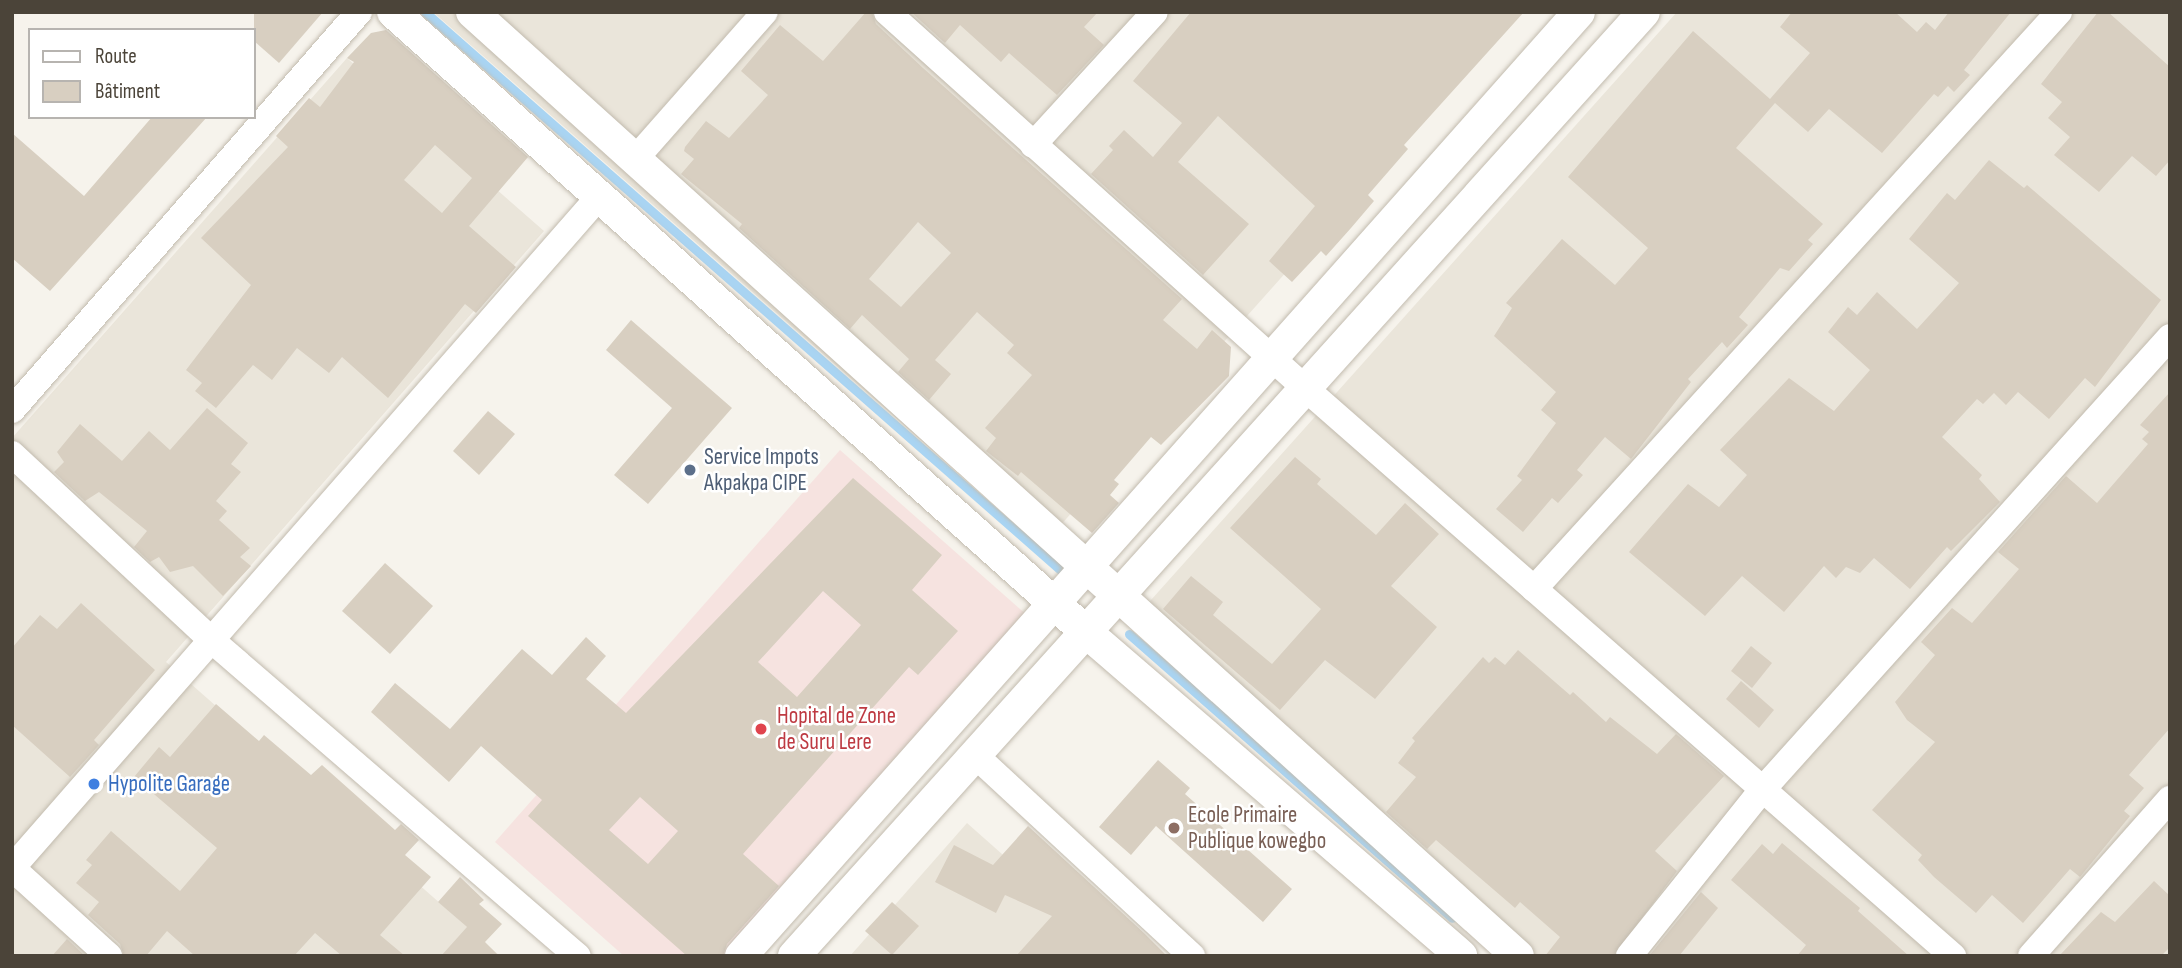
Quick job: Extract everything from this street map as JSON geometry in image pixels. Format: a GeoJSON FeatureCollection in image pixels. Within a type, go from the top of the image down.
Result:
{"type":"FeatureCollection","features":[{"type":"Feature","properties":{"kind":"street"},"geometry":{"type":"LineString","coordinates":[[12,410],[359,12]]}},
{"type":"Feature","properties":{"kind":"street"},"geometry":{"type":"LineString","coordinates":[[393,12],[598,198],[1054,599],[1086,631],[1461,956]]}},
{"type":"Feature","properties":{"kind":"street"},"geometry":{"type":"LineString","coordinates":[[472,12],[1089,564],[1518,956]]}},
{"type":"Feature","properties":{"kind":"street"},"geometry":{"type":"LineString","coordinates":[[636,157],[765,12]]}},
{"type":"Feature","properties":{"kind":"street"},"geometry":{"type":"LineString","coordinates":[[887,12],[1305,388],[1953,956]]}},
{"type":"Feature","properties":{"kind":"street"},"geometry":{"type":"LineString","coordinates":[[1033,145],[1154,12]]}},
{"type":"Feature","properties":{"kind":"street"},"geometry":{"type":"LineString","coordinates":[[741,956],[1054,599],[1089,564],[1579,12]]}},
{"type":"Feature","properties":{"kind":"street"},"geometry":{"type":"LineString","coordinates":[[794,956],[1644,12]]}},
{"type":"Feature","properties":{"kind":"street"},"geometry":{"type":"LineString","coordinates":[[1534,589],[2059,12]]}},
{"type":"Feature","properties":{"kind":"street"},"geometry":{"type":"LineString","coordinates":[[109,956],[12,868],[209,638],[598,198]]}},
{"type":"Feature","properties":{"kind":"street"},"geometry":{"type":"LineString","coordinates":[[1629,956],[1763,789],[2170,337]]}},
{"type":"Feature","properties":{"kind":"street"},"geometry":{"type":"LineString","coordinates":[[12,454],[209,638],[578,956]]}},
{"type":"Feature","properties":{"kind":"street"},"geometry":{"type":"LineString","coordinates":[[975,755],[1189,955]]}},
{"type":"Feature","properties":{"kind":"street"},"geometry":{"type":"LineString","coordinates":[[2031,956],[2170,799]]}},
{"type":"Feature","properties":{"kind":"shaded area"},"geometry":{"type":"Polygon","coordinates":[[[433,12],[1518,12],[1042,546],[433,12]]]}},
{"type":"Feature","properties":{"kind":"shaded area"},"geometry":{"type":"Polygon","coordinates":[[[1677,12],[2170,12],[2170,956],[1515,956],[1134,619],[1677,12]]]}},
{"type":"Feature","properties":{"kind":"shaded area"},"geometry":{"type":"Polygon","coordinates":[[[347,58],[544,231],[166,662],[500,956],[12,956],[12,438],[347,58]]]}},
{"type":"Feature","properties":{"kind":"shaded area","name":"Hopital de Zone de Suru Lere"},"geometry":{"type":"Polygon","coordinates":[[[840,450],[1028,616],[728,956],[624,956],[495,842],[840,450]]]}},
{"type":"Feature","properties":{"kind":"shaded area"},"geometry":{"type":"Polygon","coordinates":[[[967,823],[1117,956],[850,956],[967,823]]]}},
{"type":"Feature","properties":{"kind":"building"},"geometry":{"type":"Polygon","coordinates":[[[254,12],[323,12],[279,63],[256,43],[254,12]]]}},
{"type":"Feature","properties":{"kind":"building"},"geometry":{"type":"Polygon","coordinates":[[[866,12],[872,12],[876,24],[923,68],[1182,299],[1163,320],[1197,349],[1212,330],[1231,347],[1229,376],[1161,445],[1151,437],[1114,480],[1119,484],[1110,495],[1119,503],[1092,533],[1021,472],[1018,476],[986,451],[996,438],[985,428],[1032,375],[1007,353],[1014,345],[977,312],[935,360],[951,374],[929,400],[898,372],[909,359],[862,315],[850,329],[739,228],[742,224],[681,174],[694,159],[684,151],[685,147],[706,121],[729,138],[768,95],[741,71],[780,25],[823,61],[866,12]],[[918,222],[869,279],[901,307],[951,253],[918,222]]]}},
{"type":"Feature","properties":{"kind":"building"},"geometry":{"type":"Polygon","coordinates":[[[911,12],[1098,12],[1084,27],[1104,45],[1057,95],[1009,53],[1001,62],[960,25],[945,43],[911,12]]]}},
{"type":"Feature","properties":{"kind":"building"},"geometry":{"type":"Polygon","coordinates":[[[1191,12],[1524,12],[1404,145],[1408,149],[1368,195],[1374,201],[1351,228],[1326,256],[1321,251],[1292,282],[1269,261],[1315,206],[1218,116],[1178,162],[1249,224],[1203,275],[1091,174],[1113,150],[1109,146],[1124,130],[1153,157],[1182,123],[1133,81],[1191,12]]]}},
{"type":"Feature","properties":{"kind":"building"},"geometry":{"type":"Polygon","coordinates":[[[1792,12],[1895,12],[1917,32],[1926,22],[1935,30],[1949,12],[2011,12],[1964,70],[1970,75],[1954,92],[1948,86],[1938,97],[1934,94],[1882,153],[1829,109],[1808,132],[1775,103],[1736,148],[1823,224],[1808,240],[1813,244],[1789,271],[1780,268],[1739,317],[1748,325],[1727,348],[1722,342],[1688,379],[1691,382],[1631,459],[1605,437],[1577,470],[1583,475],[1558,503],[1552,498],[1523,532],[1496,509],[1522,480],[1517,476],[1556,423],[1541,410],[1556,392],[1494,336],[1512,308],[1506,303],[1562,239],[1615,285],[1648,248],[1568,177],[1693,31],[1770,99],[1810,53],[1780,27],[1792,12]]]}},
{"type":"Feature","properties":{"kind":"building"},"geometry":{"type":"Polygon","coordinates":[[[2098,12],[2108,12],[2170,67],[2170,160],[2156,176],[2132,156],[2099,192],[2054,155],[2070,137],[2048,118],[2062,102],[2041,84],[2098,12]]]}},
{"type":"Feature","properties":{"kind":"building"},"geometry":{"type":"Polygon","coordinates":[[[386,30],[528,157],[469,226],[516,267],[476,313],[465,304],[388,398],[342,357],[329,373],[297,348],[272,380],[253,365],[216,408],[195,391],[202,383],[186,370],[251,285],[201,238],[288,147],[276,136],[309,98],[320,107],[354,62],[347,58],[371,33],[386,30]],[[435,145],[404,180],[442,213],[472,178],[435,145]]]}},
{"type":"Feature","properties":{"kind":"building"},"geometry":{"type":"Polygon","coordinates":[[[150,119],[205,119],[50,291],[12,258],[12,133],[84,196],[150,119]]]}},
{"type":"Feature","properties":{"kind":"building"},"geometry":{"type":"Polygon","coordinates":[[[1989,160],[2024,188],[2027,185],[2161,300],[2095,387],[2085,378],[2049,419],[2018,392],[2006,405],[1994,393],[1983,404],[1977,399],[1942,437],[1982,475],[1979,479],[2000,502],[1951,551],[1947,547],[1910,589],[1874,558],[1860,573],[1846,567],[1836,578],[1824,566],[1784,612],[1742,576],[1705,616],[1629,552],[1688,484],[1719,507],[1747,475],[1720,450],[1789,378],[1834,411],[1870,370],[1828,332],[1848,307],[1857,315],[1877,292],[1917,329],[1959,283],[1909,239],[1947,193],[1955,200],[1989,160]]]}},
{"type":"Feature","properties":{"kind":"building"},"geometry":{"type":"Polygon","coordinates":[[[631,320],[732,408],[648,504],[614,475],[672,408],[606,350],[631,320]]]}},
{"type":"Feature","properties":{"kind":"building"},"geometry":{"type":"Polygon","coordinates":[[[2170,392],[2170,728],[2129,775],[2144,788],[2124,811],[2130,816],[2080,877],[2070,869],[2023,923],[1992,895],[1976,913],[1934,877],[1918,860],[1922,855],[1872,810],[1935,742],[1907,720],[1895,702],[1935,655],[1921,642],[1952,608],[1972,623],[2019,569],[1998,552],[2066,476],[2097,503],[2148,444],[2142,439],[2149,432],[2140,425],[2170,392]]]}},
{"type":"Feature","properties":{"kind":"building"},"geometry":{"type":"Polygon","coordinates":[[[207,408],[248,443],[231,464],[241,472],[216,501],[227,511],[219,520],[250,548],[240,557],[251,566],[223,596],[193,566],[170,572],[159,557],[150,562],[134,547],[147,531],[99,492],[85,501],[54,472],[64,462],[57,452],[80,424],[122,461],[149,431],[170,450],[207,408]]]}},
{"type":"Feature","properties":{"kind":"building"},"geometry":{"type":"Polygon","coordinates":[[[488,411],[515,434],[479,475],[453,451],[488,411]]]}},
{"type":"Feature","properties":{"kind":"building"},"geometry":{"type":"Polygon","coordinates":[[[1295,457],[1321,479],[1317,484],[1376,535],[1405,503],[1439,534],[1391,586],[1437,627],[1375,699],[1325,660],[1280,710],[1163,609],[1191,576],[1223,602],[1213,615],[1272,664],[1321,609],[1230,528],[1295,457]]]}},
{"type":"Feature","properties":{"kind":"building","name":"Hopital de Zone de Suru Lere"},"geometry":{"type":"Polygon","coordinates":[[[853,478],[942,555],[912,590],[958,631],[918,675],[909,667],[743,854],[779,886],[727,944],[723,956],[687,956],[528,816],[542,800],[481,746],[449,782],[371,712],[395,683],[450,729],[522,649],[552,675],[586,637],[606,656],[586,679],[626,713],[853,478]],[[823,591],[758,662],[797,697],[861,625],[823,591]],[[640,797],[609,830],[648,864],[678,831],[640,797]]]}},
{"type":"Feature","properties":{"kind":"building"},"geometry":{"type":"Polygon","coordinates":[[[385,563],[433,606],[390,654],[342,611],[385,563]]]}},
{"type":"Feature","properties":{"kind":"building"},"geometry":{"type":"Polygon","coordinates":[[[81,603],[155,670],[94,740],[99,745],[70,777],[12,725],[12,648],[40,615],[57,629],[81,603]]]}},
{"type":"Feature","properties":{"kind":"building"},"geometry":{"type":"Polygon","coordinates":[[[1751,646],[1772,663],[1752,688],[1731,671],[1751,646]]]}},
{"type":"Feature","properties":{"kind":"building"},"geometry":{"type":"Polygon","coordinates":[[[1518,650],[1570,695],[1573,692],[1606,722],[1610,717],[1657,754],[1676,734],[1724,776],[1655,851],[1677,871],[1614,956],[1545,956],[1560,937],[1520,902],[1515,908],[1436,840],[1427,849],[1386,812],[1416,777],[1398,763],[1415,741],[1412,738],[1483,657],[1489,663],[1495,657],[1505,665],[1518,650]]]}},
{"type":"Feature","properties":{"kind":"building"},"geometry":{"type":"Polygon","coordinates":[[[1741,681],[1774,710],[1759,728],[1726,699],[1741,681]]]}},
{"type":"Feature","properties":{"kind":"building"},"geometry":{"type":"Polygon","coordinates":[[[216,704],[259,741],[264,735],[311,775],[322,765],[395,830],[401,824],[419,840],[405,855],[431,877],[380,935],[405,956],[342,956],[315,933],[294,956],[195,956],[167,931],[146,956],[124,956],[120,944],[88,915],[99,902],[76,883],[92,865],[86,860],[111,831],[180,891],[217,848],[134,777],[159,747],[170,757],[216,704]]]}},
{"type":"Feature","properties":{"kind":"building"},"geometry":{"type":"Polygon","coordinates":[[[1158,760],[1190,788],[1185,794],[1292,889],[1263,922],[1156,826],[1131,855],[1099,827],[1158,760]]]}},
{"type":"Feature","properties":{"kind":"building"},"geometry":{"type":"Polygon","coordinates":[[[1028,826],[1167,956],[1016,956],[1052,916],[1005,895],[996,913],[935,882],[954,845],[993,865],[1028,826]]]}},
{"type":"Feature","properties":{"kind":"building"},"geometry":{"type":"Polygon","coordinates":[[[1782,843],[1860,908],[1858,911],[1909,956],[1797,956],[1806,945],[1731,880],[1762,844],[1773,854],[1782,843]]]}},
{"type":"Feature","properties":{"kind":"building"},"geometry":{"type":"Polygon","coordinates":[[[460,877],[484,900],[479,904],[502,924],[485,942],[499,956],[441,956],[467,927],[438,902],[460,877]]]}},
{"type":"Feature","properties":{"kind":"building"},"geometry":{"type":"Polygon","coordinates":[[[2154,881],[2170,896],[2170,947],[2161,956],[2059,956],[2101,912],[2115,922],[2154,881]]]}},
{"type":"Feature","properties":{"kind":"building"},"geometry":{"type":"Polygon","coordinates":[[[1701,892],[1718,908],[1679,956],[1649,956],[1701,892]]]}},
{"type":"Feature","properties":{"kind":"building"},"geometry":{"type":"Polygon","coordinates":[[[892,902],[919,926],[892,955],[865,931],[892,902]]]}},
{"type":"Feature","properties":{"kind":"building"},"geometry":{"type":"Polygon","coordinates":[[[67,939],[85,956],[52,956],[67,939]]]}},
{"type":"Feature","properties":{"kind":"waterway"},"geometry":{"type":"LineString","coordinates":[[425,12],[1066,575]]}},
{"type":"Feature","properties":{"kind":"waterway"},"geometry":{"type":"LineString","coordinates":[[1129,634],[1452,918]]}},
{"type":"Feature","properties":{"kind":"place","name":"Service Impots Akpakpa CIPE"},"geometry":{"type":"Point","coordinates":[690,470]}},
{"type":"Feature","properties":{"kind":"place","name":"Hopital de Zone de Suru Lere"},"geometry":{"type":"Point","coordinates":[761,729]}},
{"type":"Feature","properties":{"kind":"place","name":"Hypolite Garage"},"geometry":{"type":"Point","coordinates":[94,784]}},
{"type":"Feature","properties":{"kind":"place","name":"Ecole Primaire Publique kowegbo"},"geometry":{"type":"Point","coordinates":[1174,828]}}]}
